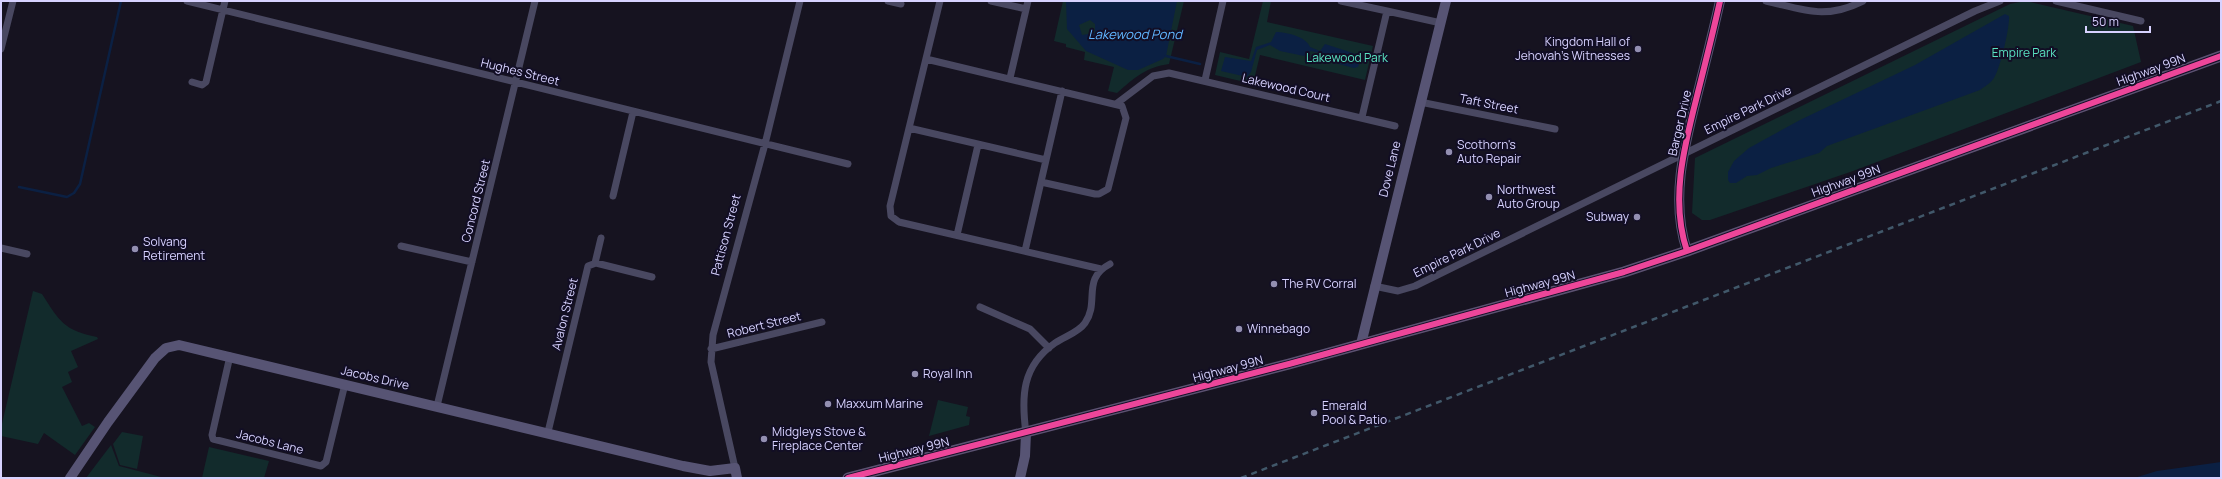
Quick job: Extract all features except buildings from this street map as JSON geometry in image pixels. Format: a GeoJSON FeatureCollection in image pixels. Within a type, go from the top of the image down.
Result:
{"type":"FeatureCollection","features":[{"type":"Feature","properties":{"kind":"main road","name":"Highway 99N"},"geometry":{"type":"LineString","coordinates":[[848,478],[1026,433],[1361,344],[1608,276],[1687,251],[2221,56]]}},
{"type":"Feature","properties":{"kind":"street"},"geometry":{"type":"LineString","coordinates":[[1,49],[13,1]]}},
{"type":"Feature","properties":{"kind":"street","name":"Hughes Street"},"geometry":{"type":"LineString","coordinates":[[186,1],[848,164]]}},
{"type":"Feature","properties":{"kind":"street"},"geometry":{"type":"LineString","coordinates":[[192,82],[202,85],[206,82],[225,1]]}},
{"type":"Feature","properties":{"kind":"street","name":"Concord Street"},"geometry":{"type":"LineString","coordinates":[[437,406],[535,1]]}},
{"type":"Feature","properties":{"kind":"street","name":"Pattison Street"},"geometry":{"type":"LineString","coordinates":[[736,473],[711,362],[711,349],[732,259],[764,144],[800,1]]}},
{"type":"Feature","properties":{"kind":"street"},"geometry":{"type":"LineString","coordinates":[[888,1],[901,4]]}},
{"type":"Feature","properties":{"kind":"street"},"geometry":{"type":"LineString","coordinates":[[940,1],[890,206],[891,216],[899,222],[1101,269]]}},
{"type":"Feature","properties":{"kind":"street"},"geometry":{"type":"LineString","coordinates":[[991,1],[1026,9]]}},
{"type":"Feature","properties":{"kind":"street"},"geometry":{"type":"LineString","coordinates":[[1010,78],[1028,1]]}},
{"type":"Feature","properties":{"kind":"street"},"geometry":{"type":"LineString","coordinates":[[1205,80],[1223,1]]}},
{"type":"Feature","properties":{"kind":"street"},"geometry":{"type":"LineString","coordinates":[[1342,1],[1441,23]]}},
{"type":"Feature","properties":{"kind":"street","name":"Dove Lane"},"geometry":{"type":"LineString","coordinates":[[1361,344],[1374,286],[1446,1]]}},
{"type":"Feature","properties":{"kind":"street","name":"Barger Drive"},"geometry":{"type":"LineString","coordinates":[[1687,251],[1680,231],[1679,208],[1682,154],[1720,1]]}},
{"type":"Feature","properties":{"kind":"street"},"geometry":{"type":"LineString","coordinates":[[1766,1],[1811,12],[1826,13],[1841,11],[1863,1]]}},
{"type":"Feature","properties":{"kind":"street","name":"Empire Park Drive"},"geometry":{"type":"LineString","coordinates":[[1374,286],[1398,291],[1415,286],[1975,11],[2000,1]]}},
{"type":"Feature","properties":{"kind":"street"},"geometry":{"type":"LineString","coordinates":[[2056,1],[2141,22]]}},
{"type":"Feature","properties":{"kind":"street"},"geometry":{"type":"LineString","coordinates":[[1362,117],[1387,11]]}},
{"type":"Feature","properties":{"kind":"street"},"geometry":{"type":"LineString","coordinates":[[926,59],[1116,104],[1124,109],[1126,118],[1108,189],[1099,194],[1095,194],[1041,182]]}},
{"type":"Feature","properties":{"kind":"street","name":"Lakewood Court"},"geometry":{"type":"LineString","coordinates":[[1116,104],[1153,76],[1162,73],[1176,73],[1395,126]]}},
{"type":"Feature","properties":{"kind":"street"},"geometry":{"type":"LineString","coordinates":[[1025,251],[1062,91]]}},
{"type":"Feature","properties":{"kind":"street","name":"Taft Street"},"geometry":{"type":"LineString","coordinates":[[1420,102],[1555,129]]}},
{"type":"Feature","properties":{"kind":"street"},"geometry":{"type":"LineString","coordinates":[[613,196],[633,112]]}},
{"type":"Feature","properties":{"kind":"street"},"geometry":{"type":"LineString","coordinates":[[909,128],[1046,160]]}},
{"type":"Feature","properties":{"kind":"street"},"geometry":{"type":"LineString","coordinates":[[957,236],[978,145]]}},
{"type":"Feature","properties":{"kind":"street"},"geometry":{"type":"LineString","coordinates":[[601,238],[595,263],[652,277]]}},
{"type":"Feature","properties":{"kind":"street"},"geometry":{"type":"LineString","coordinates":[[401,246],[472,262]]}},
{"type":"Feature","properties":{"kind":"street"},"geometry":{"type":"LineString","coordinates":[[1,248],[27,254]]}},
{"type":"Feature","properties":{"kind":"street","name":"Avalon Street"},"geometry":{"type":"LineString","coordinates":[[548,432],[588,266],[595,263]]}},
{"type":"Feature","properties":{"kind":"street"},"geometry":{"type":"LineString","coordinates":[[1020,478],[1025,456],[1026,433],[1022,400],[1026,382],[1031,370],[1049,348],[1073,334],[1086,322],[1091,307],[1093,282],[1101,269],[1110,264]]}},
{"type":"Feature","properties":{"kind":"street"},"geometry":{"type":"LineString","coordinates":[[980,307],[1030,329],[1049,348]]}},
{"type":"Feature","properties":{"kind":"street","name":"Robert Street"},"geometry":{"type":"LineString","coordinates":[[711,349],[822,322]]}},
{"type":"Feature","properties":{"kind":"street","name":"Jacobs Drive"},"geometry":{"type":"LineString","coordinates":[[70,478],[108,422],[162,352],[172,345],[179,345],[230,356],[708,471],[736,473]]}},
{"type":"Feature","properties":{"kind":"street","name":"Jacobs Lane"},"geometry":{"type":"LineString","coordinates":[[230,356],[212,435],[213,439],[305,462],[322,466],[326,462],[345,384]]}},
{"type":"Feature","properties":{"kind":"green space","name":"Lakewood Pond"},"geometry":{"type":"Polygon","coordinates":[[[1063,1],[1184,1],[1169,64],[1161,65],[1141,74],[1117,93],[1108,91],[1114,67],[1084,60],[1085,52],[1066,47],[1066,44],[1054,41],[1063,1]]]}},
{"type":"Feature","properties":{"kind":"green space","name":"Lakewood Park"},"geometry":{"type":"Polygon","coordinates":[[[1263,1],[1271,1],[1267,22],[1373,46],[1365,80],[1260,55],[1253,84],[1215,75],[1220,52],[1249,59],[1263,1]]]}},
{"type":"Feature","properties":{"kind":"green space","name":"Empire Park"},"geometry":{"type":"Polygon","coordinates":[[[2030,2],[2133,26],[2141,62],[1853,171],[1710,220],[1702,220],[1692,213],[1695,158],[2010,4],[2030,2]]]}},
{"type":"Feature","properties":{"kind":"green space"},"geometry":{"type":"Polygon","coordinates":[[[33,291],[42,294],[58,318],[70,328],[86,335],[97,337],[98,339],[71,351],[78,367],[68,372],[72,382],[62,387],[82,426],[89,423],[95,427],[75,455],[44,433],[38,444],[1,436],[1,428],[33,291]]]}},
{"type":"Feature","properties":{"kind":"green space"},"geometry":{"type":"Polygon","coordinates":[[[938,400],[968,407],[966,416],[970,417],[969,425],[929,436],[938,400]]]}},
{"type":"Feature","properties":{"kind":"green space"},"geometry":{"type":"Polygon","coordinates":[[[122,432],[143,436],[137,469],[120,465],[113,444],[122,432]]]}},
{"type":"Feature","properties":{"kind":"green space"},"geometry":{"type":"Polygon","coordinates":[[[111,445],[119,466],[165,478],[86,478],[111,445]]]}},
{"type":"Feature","properties":{"kind":"green space"},"geometry":{"type":"Polygon","coordinates":[[[209,447],[269,461],[264,478],[202,478],[209,447]]]}},
{"type":"Feature","properties":{"kind":"water","name":"Lakewood Pond"},"geometry":{"type":"Polygon","coordinates":[[[1066,1],[1177,1],[1166,56],[1163,59],[1138,70],[1128,70],[1086,51],[1067,29],[1066,1]],[[1090,20],[1079,25],[1082,35],[1095,33],[1095,24],[1090,20]]]}},
{"type":"Feature","properties":{"kind":"water"},"geometry":{"type":"Polygon","coordinates":[[[2005,14],[2009,16],[2009,21],[2002,57],[1993,80],[1980,90],[1827,146],[1819,153],[1771,168],[1757,175],[1747,176],[1736,183],[1730,183],[1728,180],[1728,172],[1734,161],[1749,148],[1800,120],[1915,65],[2005,14]]]}},
{"type":"Feature","properties":{"kind":"water"},"geometry":{"type":"Polygon","coordinates":[[[1276,32],[1290,34],[1301,38],[1308,43],[1310,47],[1320,51],[1325,44],[1362,56],[1358,67],[1354,68],[1323,60],[1320,53],[1311,51],[1304,56],[1280,51],[1270,45],[1257,50],[1251,72],[1247,77],[1221,71],[1225,57],[1251,61],[1256,47],[1271,42],[1276,32]]]}},
{"type":"Feature","properties":{"kind":"water"},"geometry":{"type":"Polygon","coordinates":[[[2221,462],[2221,478],[2134,478],[2157,471],[2221,462]]]}},
{"type":"Feature","properties":{"kind":"waterway"},"geometry":{"type":"LineString","coordinates":[[19,187],[67,197],[74,193],[80,184],[121,1]]}},
{"type":"Feature","properties":{"kind":"waterway"},"geometry":{"type":"LineString","coordinates":[[1166,56],[1200,64]]}},
{"type":"Feature","properties":{"kind":"railway"},"geometry":{"type":"LineString","coordinates":[[1241,478],[2221,101]]}},
{"type":"Feature","properties":{"kind":"cycle path"},"geometry":{"type":"LineString","coordinates":[[1687,251],[1682,232],[1680,212],[1679,193],[1681,174],[1688,135],[1720,1]]}},
{"type":"Feature","properties":{"kind":"cycle path"},"geometry":{"type":"LineString","coordinates":[[848,478],[1289,364],[1624,272],[1687,251],[2221,56]]}},
{"type":"Feature","properties":{"kind":"place","name":"Kingdom Hall of Jehovah's Witnesses"},"geometry":{"type":"Point","coordinates":[1638,49]}},
{"type":"Feature","properties":{"kind":"place","name":"Scothorn's Auto Repair"},"geometry":{"type":"Point","coordinates":[1449,152]}},
{"type":"Feature","properties":{"kind":"place","name":"Northwest Auto Group"},"geometry":{"type":"Point","coordinates":[1489,197]}},
{"type":"Feature","properties":{"kind":"place","name":"Subway"},"geometry":{"type":"Point","coordinates":[1637,217]}},
{"type":"Feature","properties":{"kind":"place","name":"Solvang Retirement"},"geometry":{"type":"Point","coordinates":[135,249]}},
{"type":"Feature","properties":{"kind":"place","name":"The RV Corral"},"geometry":{"type":"Point","coordinates":[1274,284]}},
{"type":"Feature","properties":{"kind":"place","name":"Winnebago"},"geometry":{"type":"Point","coordinates":[1239,329]}},
{"type":"Feature","properties":{"kind":"place","name":"Royal Inn"},"geometry":{"type":"Point","coordinates":[915,374]}},
{"type":"Feature","properties":{"kind":"place","name":"Maxxum Marine"},"geometry":{"type":"Point","coordinates":[828,404]}},
{"type":"Feature","properties":{"kind":"place","name":"Emerald Pool & Patio"},"geometry":{"type":"Point","coordinates":[1314,413]}},
{"type":"Feature","properties":{"kind":"place","name":"Midgleys Stove & Fireplace Center"},"geometry":{"type":"Point","coordinates":[764,439]}}]}
